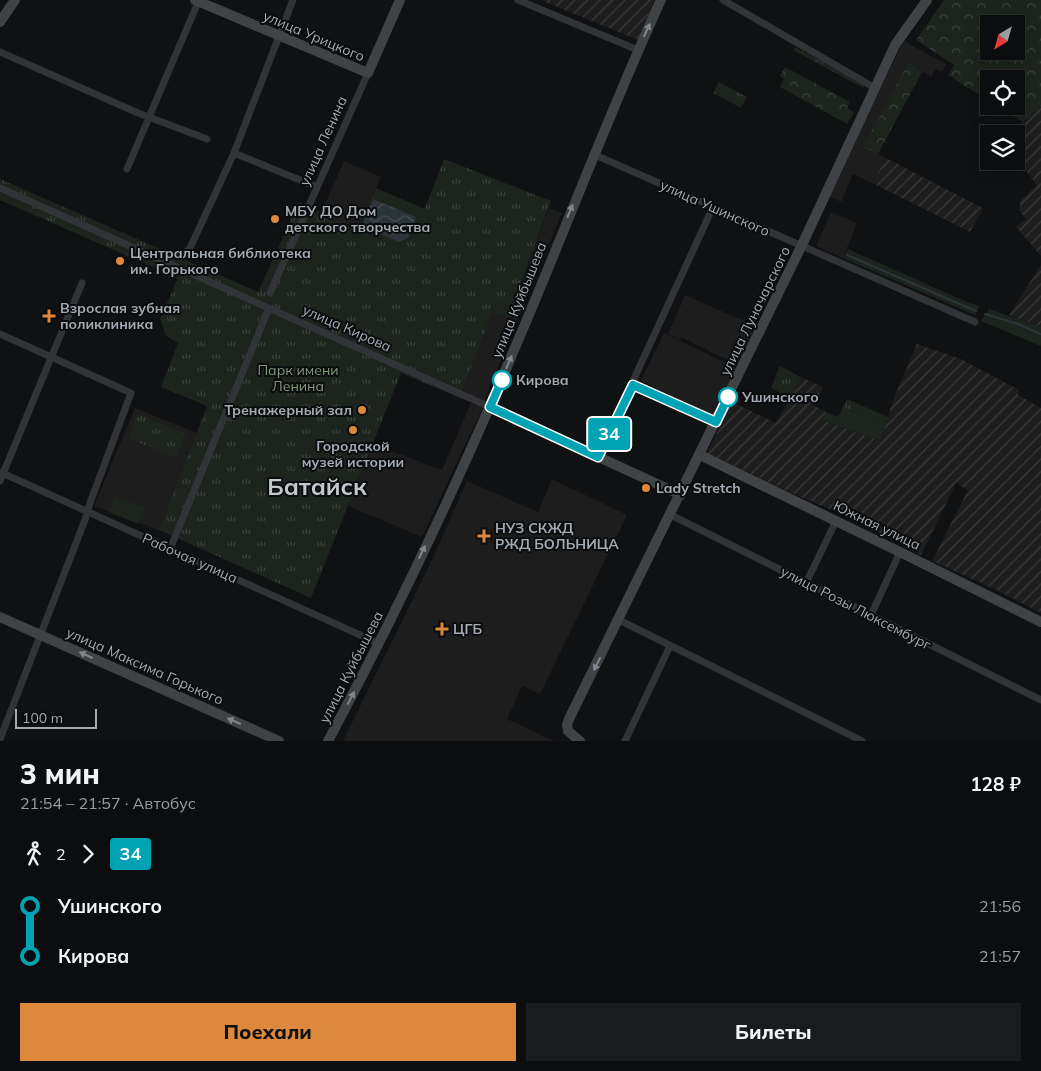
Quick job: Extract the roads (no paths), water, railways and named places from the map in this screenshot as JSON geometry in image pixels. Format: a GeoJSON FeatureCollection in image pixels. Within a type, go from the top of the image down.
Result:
{"type":"FeatureCollection","features":[{"type":"Feature","properties":{"kind":"street"},"geometry":{"type":"LineString","coordinates":[[0,22],[15,0]]}},
{"type":"Feature","properties":{"kind":"street"},"geometry":{"type":"LineString","coordinates":[[127,169],[197,0]]}},
{"type":"Feature","properties":{"kind":"street","name":"улица Урицкого"},"geometry":{"type":"LineString","coordinates":[[197,0],[368,73]]}},
{"type":"Feature","properties":{"kind":"street"},"geometry":{"type":"LineString","coordinates":[[174,254],[184,254],[190,248],[234,153],[293,0]]}},
{"type":"Feature","properties":{"kind":"street","name":"улица Ленина"},"geometry":{"type":"LineString","coordinates":[[270,293],[400,0]]}},
{"type":"Feature","properties":{"kind":"street"},"geometry":{"type":"LineString","coordinates":[[518,0],[638,50]]}},
{"type":"Feature","properties":{"kind":"street","name":"улица Куйбышева"},"geometry":{"type":"LineString","coordinates":[[328,741],[380,644],[490,407],[593,154],[661,0]]}},
{"type":"Feature","properties":{"kind":"street"},"geometry":{"type":"LineString","coordinates":[[723,0],[875,88]]}},
{"type":"Feature","properties":{"kind":"street","name":"улица Луначарского"},"geometry":{"type":"LineString","coordinates":[[580,741],[571,735],[567,725],[802,247],[895,45],[926,0]]}},
{"type":"Feature","properties":{"kind":"street"},"geometry":{"type":"LineString","coordinates":[[0,52],[138,112],[207,139]]}},
{"type":"Feature","properties":{"kind":"street"},"geometry":{"type":"LineString","coordinates":[[234,153],[316,188]]}},
{"type":"Feature","properties":{"kind":"street","name":"улица Ушинского"},"geometry":{"type":"LineString","coordinates":[[593,154],[974,322]]}},
{"type":"Feature","properties":{"kind":"street","name":"улица Кирова"},"geometry":{"type":"LineString","coordinates":[[0,188],[490,407],[681,495]]}},
{"type":"Feature","properties":{"kind":"street"},"geometry":{"type":"LineString","coordinates":[[598,457],[633,385],[713,207]]}},
{"type":"Feature","properties":{"kind":"street"},"geometry":{"type":"LineString","coordinates":[[1,475],[82,283]]}},
{"type":"Feature","properties":{"kind":"street"},"geometry":{"type":"LineString","coordinates":[[170,549],[269,308]]}},
{"type":"Feature","properties":{"kind":"street"},"geometry":{"type":"LineString","coordinates":[[0,334],[131,393],[85,520],[0,740]]}},
{"type":"Feature","properties":{"kind":"street"},"geometry":{"type":"LineString","coordinates":[[633,385],[716,422]]}},
{"type":"Feature","properties":{"kind":"street","name":"Южная улица"},"geometry":{"type":"LineString","coordinates":[[700,456],[1041,622]]}},
{"type":"Feature","properties":{"kind":"street","name":"Рабочая улица"},"geometry":{"type":"LineString","coordinates":[[1,475],[87,511],[380,644]]}},
{"type":"Feature","properties":{"kind":"street","name":"улица Розы Люксембург"},"geometry":{"type":"LineString","coordinates":[[671,515],[1041,700]]}},
{"type":"Feature","properties":{"kind":"street"},"geometry":{"type":"LineString","coordinates":[[806,582],[836,521]]}},
{"type":"Feature","properties":{"kind":"street"},"geometry":{"type":"LineString","coordinates":[[871,615],[900,552]]}},
{"type":"Feature","properties":{"kind":"street","name":"улица Максима Горького"},"geometry":{"type":"LineString","coordinates":[[0,617],[279,741]]}},
{"type":"Feature","properties":{"kind":"street"},"geometry":{"type":"LineString","coordinates":[[619,620],[862,741]]}},
{"type":"Feature","properties":{"kind":"street"},"geometry":{"type":"LineString","coordinates":[[625,741],[670,646]]}},
{"type":"Feature","properties":{"kind":"water"},"geometry":{"type":"Polygon","coordinates":[[[373,199],[416,217],[408,238],[399,242],[362,226],[373,199]]]}},
{"type":"Feature","properties":{"kind":"waterway"},"geometry":{"type":"LineString","coordinates":[[847,255],[976,311]]}},
{"type":"Feature","properties":{"kind":"waterway"},"geometry":{"type":"LineString","coordinates":[[985,314],[1018,324],[1041,334]]}},
{"type":"Feature","properties":{"kind":"place","name":"МБУ ДО Дом детского творчества"},"geometry":{"type":"Point","coordinates":[275,219]}},
{"type":"Feature","properties":{"kind":"place","name":"Центральная библиотека им. Горького"},"geometry":{"type":"Point","coordinates":[120,261]}},
{"type":"Feature","properties":{"kind":"place","name":"Взрослая зубная поликлиника"},"geometry":{"type":"Point","coordinates":[49,316]}},
{"type":"Feature","properties":{"kind":"place","name":"Кирова"},"geometry":{"type":"Point","coordinates":[502,380]}},
{"type":"Feature","properties":{"kind":"place","name":"Ушинского"},"geometry":{"type":"Point","coordinates":[728,397]}},
{"type":"Feature","properties":{"kind":"place","name":"Тренажерный зал"},"geometry":{"type":"Point","coordinates":[362,410]}},
{"type":"Feature","properties":{"kind":"place","name":"Городской музей истории"},"geometry":{"type":"Point","coordinates":[353,430]}},
{"type":"Feature","properties":{"kind":"place","name":"Lady Stretch"},"geometry":{"type":"Point","coordinates":[646,488]}},
{"type":"Feature","properties":{"kind":"place","name":"НУЗ СКЖД РЖД БОЛЬНИЦА"},"geometry":{"type":"Point","coordinates":[484,536]}},
{"type":"Feature","properties":{"kind":"place","name":"ЦГБ"},"geometry":{"type":"Point","coordinates":[442,629]}},
{"type":"Feature","properties":{"kind":"district","name":"Батайск"},"geometry":{"type":"Point","coordinates":[317,487]}},
{"type":"Feature","properties":{"kind":"park label","name":"Парк имени Ленина"},"geometry":{"type":"Point","coordinates":[298,378]}}]}
